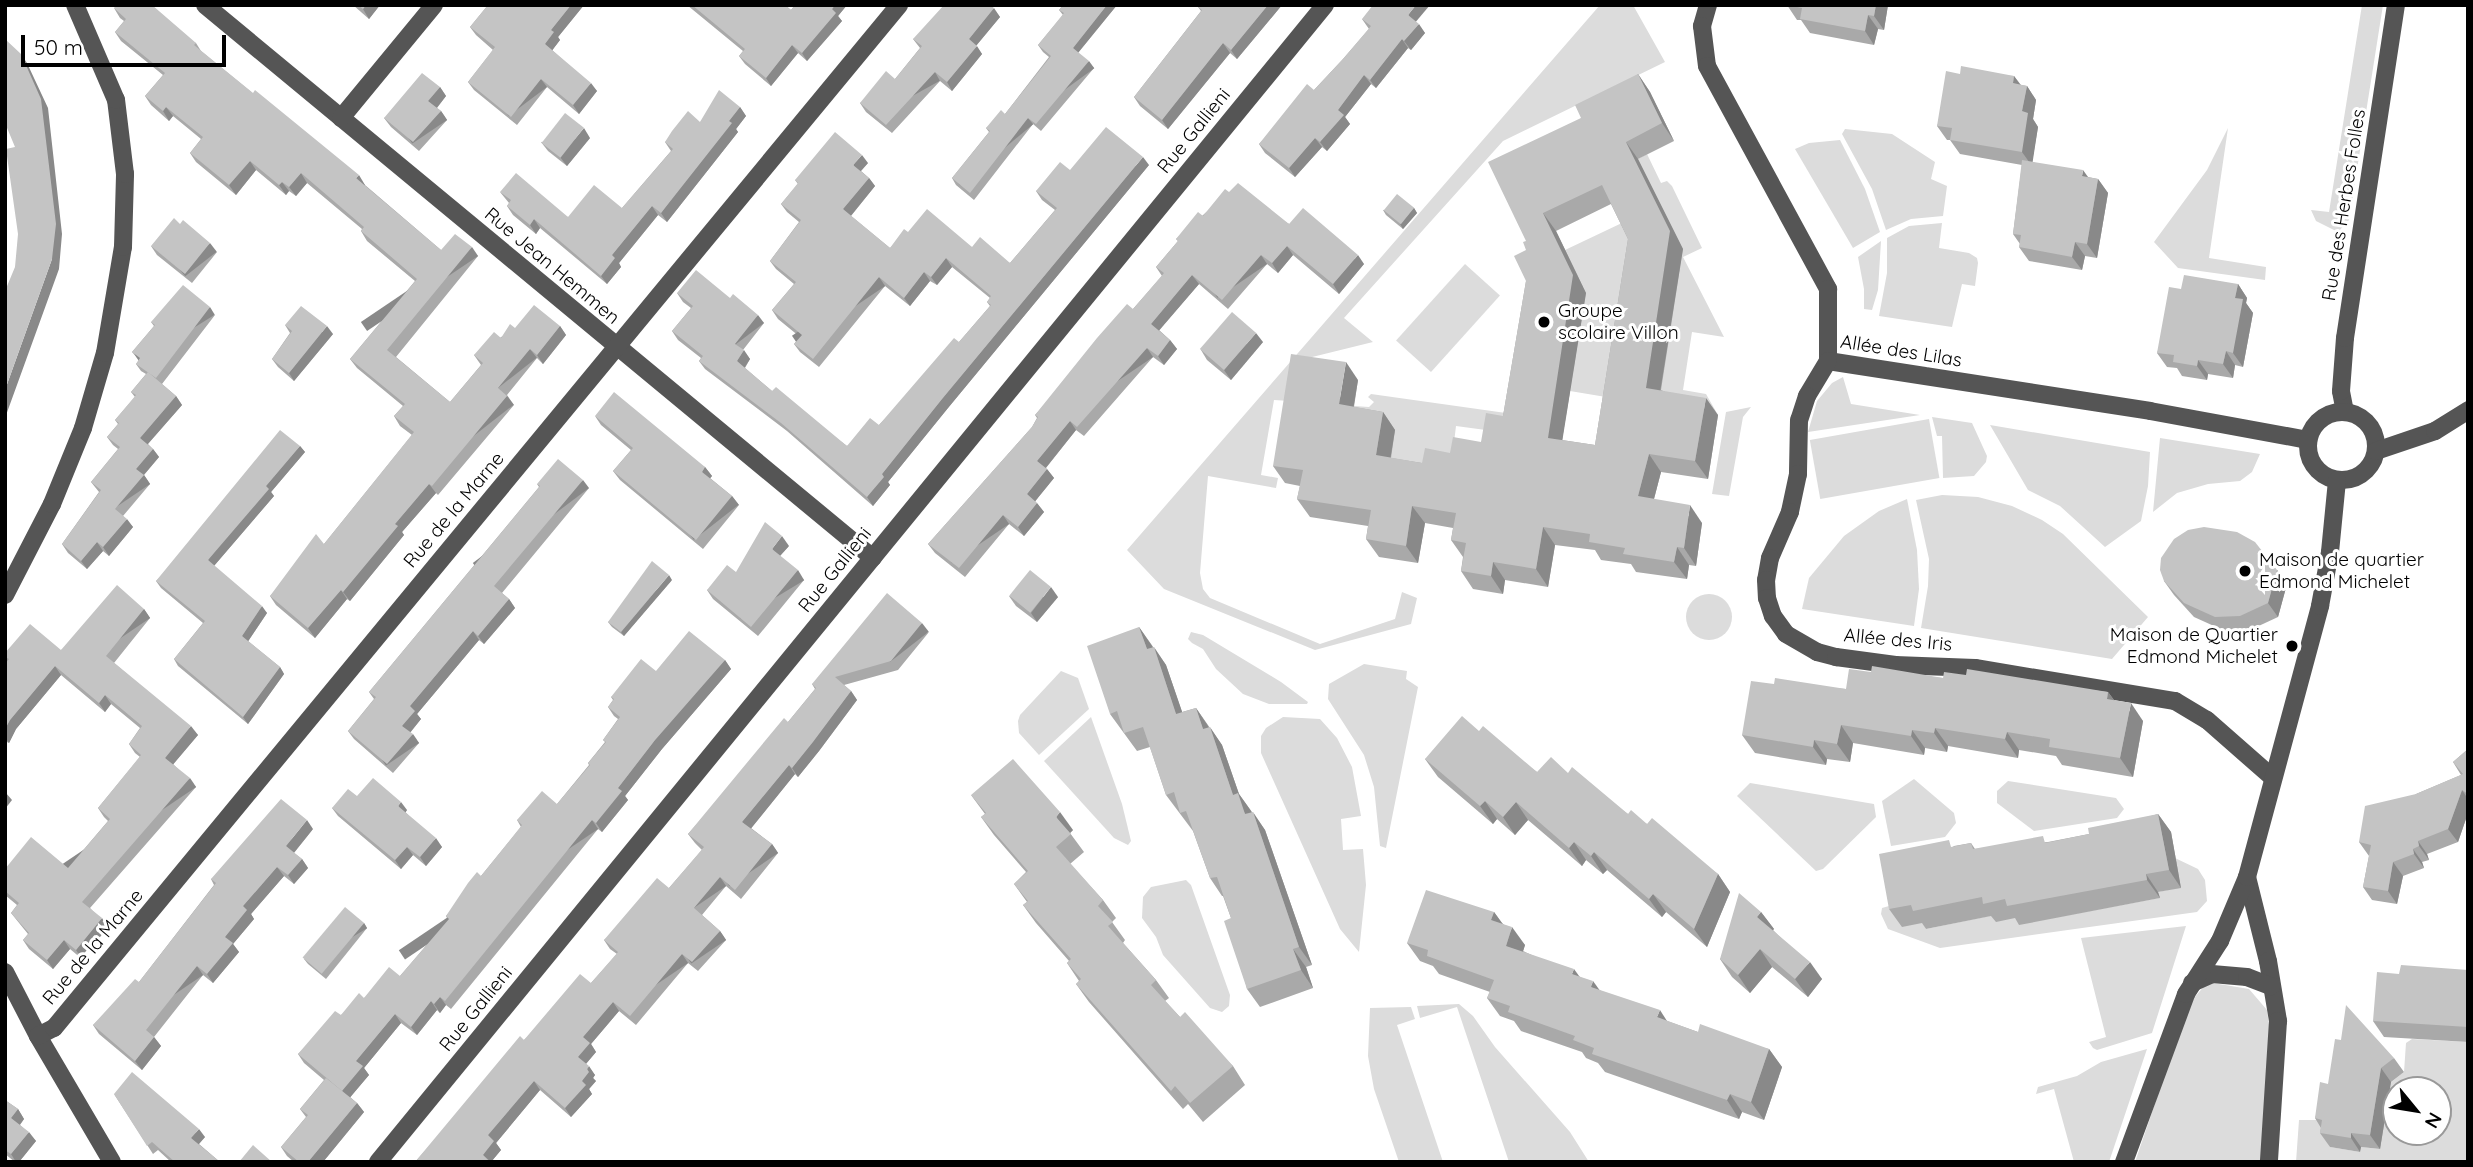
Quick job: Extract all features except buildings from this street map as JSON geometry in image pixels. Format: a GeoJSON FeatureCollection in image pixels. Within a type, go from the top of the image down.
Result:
{"type":"FeatureCollection","features":[{"type":"Feature","properties":{"kind":"street"},"geometry":{"type":"LineString","coordinates":[[5,595],[52,504],[83,428],[106,353],[123,247],[125,174],[116,100],[75,5]]}},
{"type":"Feature","properties":{"kind":"street","name":"Rue Jean Hemmen"},"geometry":{"type":"LineString","coordinates":[[205,5],[873,558]]}},
{"type":"Feature","properties":{"kind":"street"},"geometry":{"type":"LineString","coordinates":[[341,118],[434,5]]}},
{"type":"Feature","properties":{"kind":"street","name":"Rue de la Marne"},"geometry":{"type":"LineString","coordinates":[[38,1036],[54,1028],[899,5]]}},
{"type":"Feature","properties":{"kind":"street","name":"Rue Gallieni"},"geometry":{"type":"LineString","coordinates":[[378,1162],[1325,5]]}},
{"type":"Feature","properties":{"kind":"street","name":"Allée des Lilas"},"geometry":{"type":"LineString","coordinates":[[1708,5],[1702,26],[1707,66],[1828,289],[1828,361],[2150,411],[2308,440]]}},
{"type":"Feature","properties":{"kind":"street","name":"Rue des Herbes Folles"},"geometry":{"type":"LineString","coordinates":[[2345,412],[2341,391],[2345,338],[2396,5]]}},
{"type":"Feature","properties":{"kind":"street","name":"Allée des Iris"},"geometry":{"type":"LineString","coordinates":[[1828,361],[1807,396],[1799,420],[1798,474],[1790,512],[1770,558],[1766,580],[1767,598],[1773,617],[1786,634],[1817,652],[1836,657],[1895,665],[1975,668],[2175,701],[2207,720],[2273,778]]}},
{"type":"Feature","properties":{"kind":"street"},"geometry":{"type":"LineString","coordinates":[[2376,451],[2435,431],[2468,410]]}},
{"type":"Feature","properties":{"kind":"street"},"geometry":{"type":"LineString","coordinates":[[2345,412],[2369,425],[2376,442],[2376,451],[2367,470],[2358,476],[2337,480],[2315,466],[2308,440],[2317,422],[2325,416],[2345,412]]}},
{"type":"Feature","properties":{"kind":"street"},"geometry":{"type":"LineString","coordinates":[[2124,1162],[2192,983],[2220,941],[2246,877],[2322,596],[2337,480]]}},
{"type":"Feature","properties":{"kind":"street"},"geometry":{"type":"LineString","coordinates":[[2246,877],[2278,1021],[2269,1162]]}},
{"type":"Feature","properties":{"kind":"street"},"geometry":{"type":"LineString","coordinates":[[5,972],[38,1036],[112,1162]]}},
{"type":"Feature","properties":{"kind":"street"},"geometry":{"type":"LineString","coordinates":[[2192,983],[2212,974],[2247,977],[2271,986]]}},
{"type":"Feature","properties":{"kind":"shaded area"},"geometry":{"type":"Polygon","coordinates":[[[1600,5],[1633,5],[1665,62],[1503,141],[1344,318],[1373,342],[1300,360],[1290,401],[1274,400],[1261,475],[1278,478],[1276,488],[1208,476],[1200,573],[1203,589],[1210,598],[1320,644],[1395,619],[1402,592],[1417,598],[1411,624],[1315,650],[1164,589],[1127,550],[1600,5]]]}},
{"type":"Feature","properties":{"kind":"shaded area"},"geometry":{"type":"Polygon","coordinates":[[[2362,5],[2383,5],[2349,220],[2338,232],[2316,221],[2311,210],[2329,212],[2362,5]]]}},
{"type":"Feature","properties":{"kind":"shaded area"},"geometry":{"type":"Polygon","coordinates":[[[2228,128],[2209,258],[2266,267],[2265,280],[2178,268],[2154,242],[2207,170],[2228,128]]]}},
{"type":"Feature","properties":{"kind":"shaded area"},"geometry":{"type":"Polygon","coordinates":[[[1845,129],[1892,134],[1935,162],[1931,179],[1947,186],[1943,216],[1911,219],[1886,230],[1872,189],[1842,134],[1845,129]]]}},
{"type":"Feature","properties":{"kind":"shaded area"},"geometry":{"type":"Polygon","coordinates":[[[1840,140],[1865,189],[1880,232],[1853,248],[1795,149],[1809,143],[1840,140]]]}},
{"type":"Feature","properties":{"kind":"shaded area"},"geometry":{"type":"Polygon","coordinates":[[[1647,154],[1661,183],[1667,181],[1672,186],[1702,248],[1683,257],[1724,337],[1692,332],[1683,390],[1706,394],[1718,415],[1658,405],[1683,249],[1638,159],[1647,154]]]}},
{"type":"Feature","properties":{"kind":"shaded area"},"geometry":{"type":"Polygon","coordinates":[[[1624,222],[1641,256],[1618,399],[1570,391],[1586,293],[1565,250],[1624,222]]]}},
{"type":"Feature","properties":{"kind":"shaded area"},"geometry":{"type":"Polygon","coordinates":[[[1942,223],[1939,248],[1969,253],[1977,258],[1978,263],[1975,286],[1962,284],[1952,327],[1879,316],[1887,273],[1887,238],[1909,226],[1942,223]]]}},
{"type":"Feature","properties":{"kind":"shaded area"},"geometry":{"type":"Polygon","coordinates":[[[1881,241],[1878,290],[1872,310],[1864,309],[1864,289],[1858,257],[1881,241]]]}},
{"type":"Feature","properties":{"kind":"shaded area"},"geometry":{"type":"Polygon","coordinates":[[[1465,264],[1500,295],[1431,372],[1396,341],[1465,264]]]}},
{"type":"Feature","properties":{"kind":"shaded area"},"geometry":{"type":"Polygon","coordinates":[[[1843,377],[1851,404],[1920,415],[1808,432],[1817,401],[1832,383],[1843,377]]]}},
{"type":"Feature","properties":{"kind":"shaded area"},"geometry":{"type":"Polygon","coordinates":[[[1371,394],[1513,414],[1508,433],[1456,426],[1451,468],[1388,473],[1351,422],[1354,406],[1369,407],[1374,402],[1368,397],[1371,394]]]}},
{"type":"Feature","properties":{"kind":"shaded area"},"geometry":{"type":"Polygon","coordinates":[[[1751,407],[1743,417],[1729,496],[1712,494],[1726,412],[1751,407]]]}},
{"type":"Feature","properties":{"kind":"shaded area"},"geometry":{"type":"Polygon","coordinates":[[[1932,417],[1972,423],[1987,456],[1986,462],[1974,476],[1943,478],[1942,436],[1937,436],[1932,417]]]}},
{"type":"Feature","properties":{"kind":"shaded area"},"geometry":{"type":"Polygon","coordinates":[[[1929,419],[1939,478],[1820,499],[1810,440],[1929,419]]]}},
{"type":"Feature","properties":{"kind":"shaded area"},"geometry":{"type":"Polygon","coordinates":[[[1990,425],[2150,452],[2148,486],[2141,521],[2105,547],[2060,506],[2028,490],[1990,425]]]}},
{"type":"Feature","properties":{"kind":"shaded area"},"geometry":{"type":"Polygon","coordinates":[[[2160,438],[2260,454],[2252,472],[2240,481],[2208,484],[2177,493],[2153,512],[2160,438]]]}},
{"type":"Feature","properties":{"kind":"shaded area"},"geometry":{"type":"Polygon","coordinates":[[[1942,495],[1978,497],[2012,506],[2042,520],[2063,534],[2148,617],[2112,659],[1921,628],[1928,586],[1929,559],[1916,500],[1942,495]]]}},
{"type":"Feature","properties":{"kind":"shaded area"},"geometry":{"type":"Polygon","coordinates":[[[1907,499],[1917,550],[1919,589],[1914,626],[1802,609],[1809,578],[1844,536],[1879,511],[1907,499]]]}},
{"type":"Feature","properties":{"kind":"shaded area"},"geometry":{"type":"Polygon","coordinates":[[[1709,594],[1725,601],[1732,617],[1725,633],[1709,640],[1693,633],[1686,617],[1693,601],[1709,594]]]}},
{"type":"Feature","properties":{"kind":"shaded area"},"geometry":{"type":"Polygon","coordinates":[[[1191,632],[1203,635],[1281,682],[1308,702],[1307,704],[1269,704],[1243,694],[1216,669],[1203,649],[1188,639],[1191,632]]]}},
{"type":"Feature","properties":{"kind":"shaded area"},"geometry":{"type":"Polygon","coordinates":[[[1364,664],[1407,671],[1406,679],[1418,687],[1386,848],[1380,846],[1374,787],[1364,755],[1328,699],[1329,684],[1364,664]]]}},
{"type":"Feature","properties":{"kind":"shaded area"},"geometry":{"type":"Polygon","coordinates":[[[1061,671],[1078,678],[1089,709],[1039,755],[1019,733],[1018,721],[1020,715],[1061,671]]]}},
{"type":"Feature","properties":{"kind":"shaded area"},"geometry":{"type":"Polygon","coordinates":[[[1091,717],[1122,804],[1131,841],[1128,845],[1114,838],[1044,761],[1091,717]]]}},
{"type":"Feature","properties":{"kind":"shaded area"},"geometry":{"type":"Polygon","coordinates":[[[1283,717],[1320,719],[1337,738],[1352,767],[1361,816],[1341,819],[1343,850],[1363,849],[1366,885],[1359,952],[1340,929],[1261,753],[1261,736],[1266,728],[1283,717]]]}},
{"type":"Feature","properties":{"kind":"shaded area"},"geometry":{"type":"Polygon","coordinates":[[[1914,779],[1954,813],[1956,823],[1945,837],[1891,846],[1882,801],[1914,779]]]}},
{"type":"Feature","properties":{"kind":"shaded area"},"geometry":{"type":"Polygon","coordinates":[[[2008,781],[2116,798],[2124,809],[2117,818],[2034,831],[1997,803],[1997,791],[2008,781]]]}},
{"type":"Feature","properties":{"kind":"shaded area"},"geometry":{"type":"Polygon","coordinates":[[[1750,783],[1874,804],[1876,817],[1823,869],[1816,871],[1737,796],[1750,783]]]}},
{"type":"Feature","properties":{"kind":"shaded area"},"geometry":{"type":"Polygon","coordinates":[[[2175,858],[2198,869],[2205,880],[2207,901],[2197,912],[1940,948],[1888,929],[1881,914],[1882,908],[1889,906],[1890,910],[1923,923],[1926,929],[1994,915],[2018,917],[2020,924],[2159,898],[2158,892],[2181,887],[2175,858]]]}},
{"type":"Feature","properties":{"kind":"shaded area"},"geometry":{"type":"Polygon","coordinates":[[[1186,880],[1191,885],[1230,995],[1229,1006],[1222,1012],[1210,1008],[1163,955],[1156,937],[1142,918],[1143,897],[1151,887],[1186,880]]]}},
{"type":"Feature","properties":{"kind":"shaded area"},"geometry":{"type":"Polygon","coordinates":[[[2186,926],[2152,1033],[2097,1050],[2093,1048],[2089,1042],[2106,1037],[2081,938],[2186,926]]]}},
{"type":"Feature","properties":{"kind":"shaded area"},"geometry":{"type":"Polygon","coordinates":[[[2213,983],[2249,989],[2267,1010],[2270,1032],[2262,1162],[2135,1162],[2189,1004],[2205,985],[2213,983]]]}},
{"type":"Feature","properties":{"kind":"shaded area"},"geometry":{"type":"Polygon","coordinates":[[[1459,1004],[1473,1016],[1495,1047],[1570,1132],[1589,1162],[1509,1162],[1457,1007],[1420,1018],[1417,1006],[1459,1004]]]}},
{"type":"Feature","properties":{"kind":"shaded area"},"geometry":{"type":"Polygon","coordinates":[[[1411,1007],[1415,1019],[1397,1025],[1443,1162],[1399,1162],[1374,1089],[1368,1056],[1370,1008],[1411,1007]]]}},
{"type":"Feature","properties":{"kind":"shaded area"},"geometry":{"type":"Polygon","coordinates":[[[2412,1039],[2468,1042],[2468,1162],[2296,1162],[2299,1120],[2324,1120],[2330,1147],[2360,1152],[2361,1147],[2379,1149],[2382,1132],[2382,1146],[2452,1146],[2452,1076],[2399,1076],[2404,1072],[2406,1043],[2412,1039]]]}},
{"type":"Feature","properties":{"kind":"shaded area"},"geometry":{"type":"Polygon","coordinates":[[[2147,1049],[2109,1162],[2074,1162],[2054,1089],[2036,1094],[2038,1087],[2077,1076],[2101,1062],[2147,1049]]]}},
{"type":"Feature","properties":{"kind":"place","name":"Groupe scolaire Villon"},"geometry":{"type":"Point","coordinates":[1544,322]}},
{"type":"Feature","properties":{"kind":"place","name":"Maison de quartier Edmond Michelet"},"geometry":{"type":"Point","coordinates":[2245,571]}},
{"type":"Feature","properties":{"kind":"place","name":"Maison de Quartier Edmond Michelet"},"geometry":{"type":"Point","coordinates":[2292,646]}}]}
